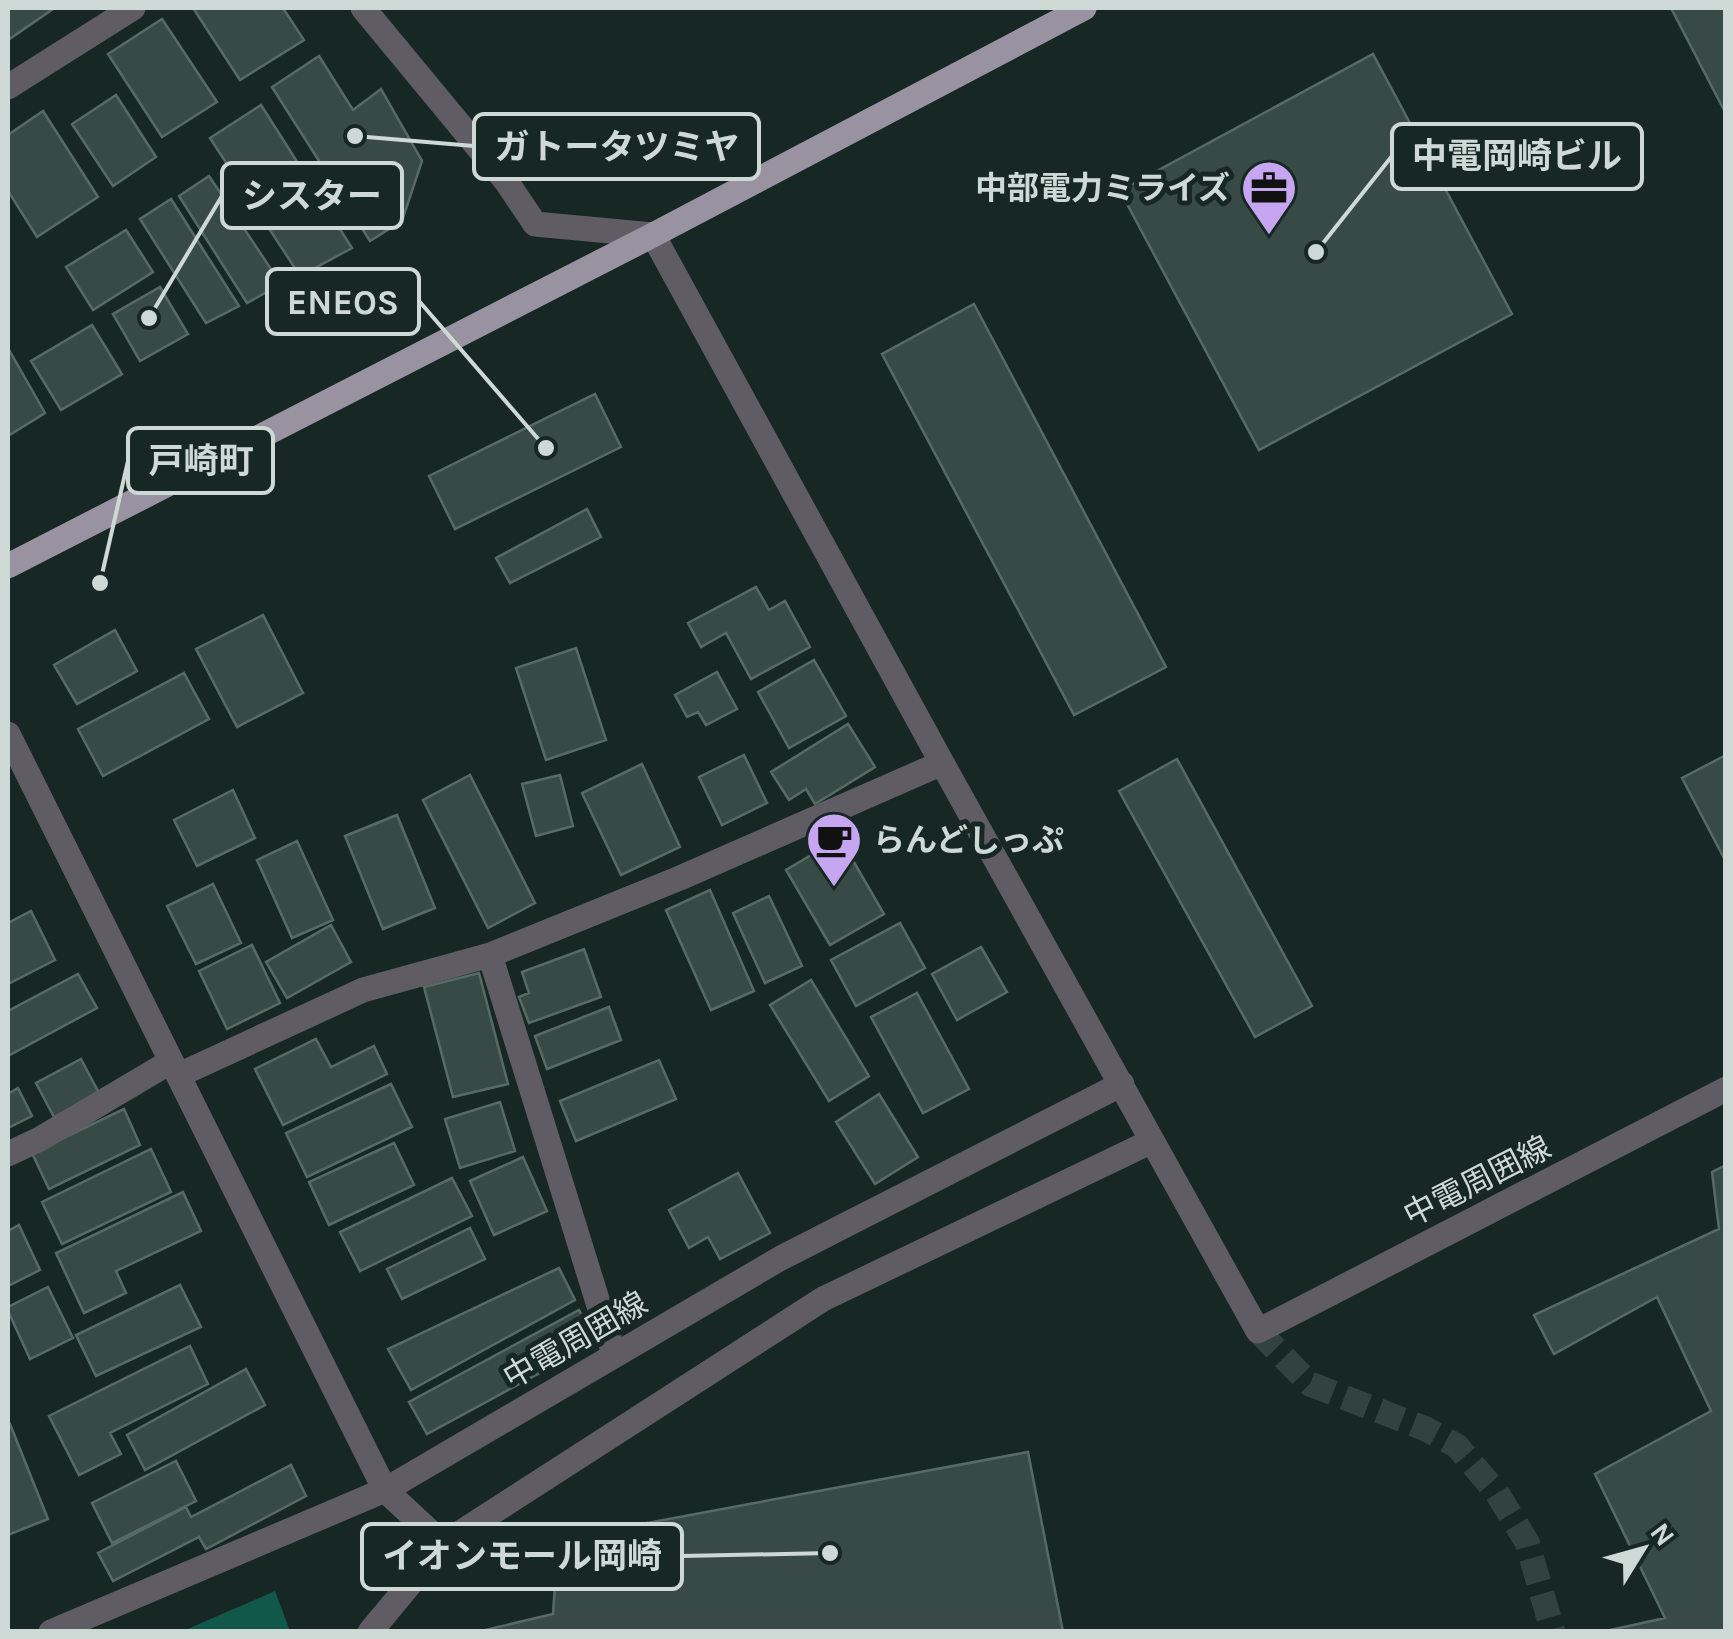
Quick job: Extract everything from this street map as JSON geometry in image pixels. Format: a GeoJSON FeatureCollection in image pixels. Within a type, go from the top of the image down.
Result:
{"type":"FeatureCollection","features":[{"type":"Feature","properties":{"kind":"main road"},"geometry":{"type":"LineString","coordinates":[[8,566],[653,235],[1084,8]]}},
{"type":"Feature","properties":{"kind":"street"},"geometry":{"type":"LineString","coordinates":[[8,88],[133,8]]}},
{"type":"Feature","properties":{"kind":"street"},"geometry":{"type":"LineString","coordinates":[[363,8],[506,181],[535,224],[653,235],[1152,1141],[823,1299],[443,1544],[370,1632]]}},
{"type":"Feature","properties":{"kind":"street"},"geometry":{"type":"LineString","coordinates":[[8,734],[385,1490],[443,1544]]}},
{"type":"Feature","properties":{"kind":"street"},"geometry":{"type":"LineString","coordinates":[[8,1154],[175,1068],[363,990],[490,954],[680,878],[942,763]]}},
{"type":"Feature","properties":{"kind":"street"},"geometry":{"type":"LineString","coordinates":[[490,954],[614,1354]]}},
{"type":"Feature","properties":{"kind":"street","name":"中電周囲線"},"geometry":{"type":"LineString","coordinates":[[50,1632],[385,1490],[781,1258],[1122,1084]]}},
{"type":"Feature","properties":{"kind":"street","name":"中電周囲線"},"geometry":{"type":"LineString","coordinates":[[1152,1141],[1258,1331],[1726,1089]]}},
{"type":"Feature","properties":{"kind":"green space"},"geometry":{"type":"Polygon","coordinates":[[[275,1591],[290,1631],[183,1631],[275,1591]]]}},
{"type":"Feature","properties":{"kind":"building"},"geometry":{"type":"Polygon","coordinates":[[[8,8],[52,8],[53,9],[8,40],[8,8]]]}},
{"type":"Feature","properties":{"kind":"building"},"geometry":{"type":"Polygon","coordinates":[[[193,8],[283,8],[304,40],[240,80],[193,8]]]}},
{"type":"Feature","properties":{"kind":"building"},"geometry":{"type":"Polygon","coordinates":[[[1671,8],[1726,8],[1726,114],[1671,8]]]}},
{"type":"Feature","properties":{"kind":"building"},"geometry":{"type":"Polygon","coordinates":[[[162,19],[217,102],[162,137],[108,54],[162,19]]]}},
{"type":"Feature","properties":{"kind":"building"},"geometry":{"type":"Polygon","coordinates":[[[1373,54],[1512,314],[1259,450],[1120,191],[1373,54]]]}},
{"type":"Feature","properties":{"kind":"building"},"geometry":{"type":"Polygon","coordinates":[[[319,56],[353,110],[381,89],[422,161],[402,221],[370,241],[272,87],[319,56]]]}},
{"type":"Feature","properties":{"kind":"building"},"geometry":{"type":"Polygon","coordinates":[[[116,95],[156,157],[113,186],[72,124],[116,95]]]}},
{"type":"Feature","properties":{"kind":"building"},"geometry":{"type":"Polygon","coordinates":[[[261,105],[352,248],[300,276],[210,138],[261,105]]]}},
{"type":"Feature","properties":{"kind":"building"},"geometry":{"type":"Polygon","coordinates":[[[43,111],[98,197],[37,237],[8,191],[8,135],[43,111]]]}},
{"type":"Feature","properties":{"kind":"building"},"geometry":{"type":"Polygon","coordinates":[[[209,176],[281,284],[247,303],[179,196],[209,176]]]}},
{"type":"Feature","properties":{"kind":"building"},"geometry":{"type":"Polygon","coordinates":[[[171,199],[239,306],[206,323],[140,219],[171,199]]]}},
{"type":"Feature","properties":{"kind":"building"},"geometry":{"type":"Polygon","coordinates":[[[126,230],[153,272],[93,310],[66,267],[126,230]]]}},
{"type":"Feature","properties":{"kind":"building"},"geometry":{"type":"Polygon","coordinates":[[[160,287],[188,334],[140,361],[113,314],[160,287]]]}},
{"type":"Feature","properties":{"kind":"building"},"geometry":{"type":"Polygon","coordinates":[[[974,304],[1166,667],[1074,715],[882,354],[974,304]]]}},
{"type":"Feature","properties":{"kind":"building"},"geometry":{"type":"Polygon","coordinates":[[[92,325],[122,374],[61,410],[31,361],[92,325]]]}},
{"type":"Feature","properties":{"kind":"building"},"geometry":{"type":"Polygon","coordinates":[[[8,348],[45,413],[8,436],[8,348]]]}},
{"type":"Feature","properties":{"kind":"building"},"geometry":{"type":"Polygon","coordinates":[[[595,394],[621,447],[455,529],[429,476],[595,394]]]}},
{"type":"Feature","properties":{"kind":"building"},"geometry":{"type":"Polygon","coordinates":[[[587,509],[601,537],[510,583],[496,558],[587,509]]]}},
{"type":"Feature","properties":{"kind":"building"},"geometry":{"type":"Polygon","coordinates":[[[756,587],[769,610],[785,601],[810,647],[751,679],[726,633],[701,647],[688,623],[756,587]]]}},
{"type":"Feature","properties":{"kind":"building"},"geometry":{"type":"Polygon","coordinates":[[[263,615],[303,693],[237,727],[196,649],[263,615]]]}},
{"type":"Feature","properties":{"kind":"building"},"geometry":{"type":"Polygon","coordinates":[[[115,630],[137,671],[77,704],[54,665],[115,630]]]}},
{"type":"Feature","properties":{"kind":"building"},"geometry":{"type":"Polygon","coordinates":[[[576,648],[606,740],[546,760],[516,668],[576,648]]]}},
{"type":"Feature","properties":{"kind":"building"},"geometry":{"type":"Polygon","coordinates":[[[814,660],[846,716],[789,748],[758,692],[814,660]]]}},
{"type":"Feature","properties":{"kind":"building"},"geometry":{"type":"Polygon","coordinates":[[[717,672],[737,709],[706,725],[698,712],[687,717],[675,695],[717,672]]]}},
{"type":"Feature","properties":{"kind":"building"},"geometry":{"type":"Polygon","coordinates":[[[184,673],[209,719],[103,776],[78,729],[184,673]]]}},
{"type":"Feature","properties":{"kind":"building"},"geometry":{"type":"Polygon","coordinates":[[[848,724],[875,767],[815,804],[806,789],[789,800],[771,772],[848,724]]]}},
{"type":"Feature","properties":{"kind":"building"},"geometry":{"type":"Polygon","coordinates":[[[744,755],[767,803],[722,825],[699,777],[744,755]]]}},
{"type":"Feature","properties":{"kind":"building"},"geometry":{"type":"Polygon","coordinates":[[[1726,755],[1726,862],[1682,778],[1726,755]]]}},
{"type":"Feature","properties":{"kind":"building"},"geometry":{"type":"Polygon","coordinates":[[[1177,759],[1312,1006],[1255,1037],[1119,791],[1177,759]]]}},
{"type":"Feature","properties":{"kind":"building"},"geometry":{"type":"Polygon","coordinates":[[[642,764],[680,847],[621,875],[582,793],[642,764]]]}},
{"type":"Feature","properties":{"kind":"building"},"geometry":{"type":"Polygon","coordinates":[[[470,775],[535,903],[488,928],[423,800],[470,775]]]}},
{"type":"Feature","properties":{"kind":"building"},"geometry":{"type":"Polygon","coordinates":[[[560,775],[573,826],[536,836],[522,784],[560,775]]]}},
{"type":"Feature","properties":{"kind":"building"},"geometry":{"type":"Polygon","coordinates":[[[233,790],[255,838],[197,866],[174,820],[233,790]]]}},
{"type":"Feature","properties":{"kind":"building"},"geometry":{"type":"Polygon","coordinates":[[[397,815],[435,908],[383,929],[345,836],[397,815]]]}},
{"type":"Feature","properties":{"kind":"building"},"geometry":{"type":"Polygon","coordinates":[[[840,838],[884,914],[830,945],[786,870],[840,838]]]}},
{"type":"Feature","properties":{"kind":"building"},"geometry":{"type":"Polygon","coordinates":[[[297,841],[333,920],[292,938],[257,860],[297,841]]]}},
{"type":"Feature","properties":{"kind":"building"},"geometry":{"type":"Polygon","coordinates":[[[213,884],[241,943],[196,964],[167,906],[213,884]]]}},
{"type":"Feature","properties":{"kind":"building"},"geometry":{"type":"Polygon","coordinates":[[[710,890],[754,991],[711,1010],[666,910],[710,890]]]}},
{"type":"Feature","properties":{"kind":"building"},"geometry":{"type":"Polygon","coordinates":[[[769,896],[802,966],[765,983],[733,913],[769,896]]]}},
{"type":"Feature","properties":{"kind":"building"},"geometry":{"type":"Polygon","coordinates":[[[31,911],[55,960],[8,984],[8,923],[31,911]]]}},
{"type":"Feature","properties":{"kind":"building"},"geometry":{"type":"Polygon","coordinates":[[[900,923],[925,968],[856,1006],[831,960],[900,923]]]}},
{"type":"Feature","properties":{"kind":"building"},"geometry":{"type":"Polygon","coordinates":[[[331,925],[351,962],[287,998],[266,962],[331,925]]]}},
{"type":"Feature","properties":{"kind":"building"},"geometry":{"type":"Polygon","coordinates":[[[252,945],[280,1003],[227,1029],[199,971],[252,945]]]}},
{"type":"Feature","properties":{"kind":"building"},"geometry":{"type":"Polygon","coordinates":[[[981,947],[1007,992],[957,1020],[932,974],[981,947]]]}},
{"type":"Feature","properties":{"kind":"building"},"geometry":{"type":"Polygon","coordinates":[[[584,949],[601,997],[529,1023],[519,997],[529,993],[522,972],[584,949]]]}},
{"type":"Feature","properties":{"kind":"building"},"geometry":{"type":"Polygon","coordinates":[[[479,973],[508,1084],[453,1097],[424,987],[479,973]]]}},
{"type":"Feature","properties":{"kind":"building"},"geometry":{"type":"Polygon","coordinates":[[[78,974],[97,1008],[8,1056],[8,1011],[78,974]]]}},
{"type":"Feature","properties":{"kind":"building"},"geometry":{"type":"Polygon","coordinates":[[[811,980],[869,1076],[829,1101],[770,1005],[811,980]]]}},
{"type":"Feature","properties":{"kind":"building"},"geometry":{"type":"Polygon","coordinates":[[[917,993],[969,1089],[923,1113],[871,1017],[917,993]]]}},
{"type":"Feature","properties":{"kind":"building"},"geometry":{"type":"Polygon","coordinates":[[[609,1007],[621,1040],[547,1069],[535,1036],[609,1007]]]}},
{"type":"Feature","properties":{"kind":"building"},"geometry":{"type":"Polygon","coordinates":[[[316,1039],[331,1067],[374,1046],[387,1074],[283,1125],[255,1069],[316,1039]]]}},
{"type":"Feature","properties":{"kind":"building"},"geometry":{"type":"Polygon","coordinates":[[[81,1059],[99,1093],[54,1117],[36,1083],[81,1059]]]}},
{"type":"Feature","properties":{"kind":"building"},"geometry":{"type":"Polygon","coordinates":[[[659,1060],[676,1099],[576,1141],[560,1101],[659,1060]]]}},
{"type":"Feature","properties":{"kind":"building"},"geometry":{"type":"Polygon","coordinates":[[[391,1084],[412,1127],[307,1177],[286,1133],[391,1084]]]}},
{"type":"Feature","properties":{"kind":"building"},"geometry":{"type":"Polygon","coordinates":[[[18,1088],[32,1116],[8,1128],[8,1094],[18,1088]]]}},
{"type":"Feature","properties":{"kind":"building"},"geometry":{"type":"Polygon","coordinates":[[[879,1094],[918,1157],[875,1184],[836,1122],[879,1094]]]}},
{"type":"Feature","properties":{"kind":"building"},"geometry":{"type":"Polygon","coordinates":[[[500,1102],[515,1151],[460,1168],[445,1119],[500,1102]]]}},
{"type":"Feature","properties":{"kind":"building"},"geometry":{"type":"Polygon","coordinates":[[[124,1109],[140,1145],[49,1189],[32,1153],[124,1109]]]}},
{"type":"Feature","properties":{"kind":"building"},"geometry":{"type":"Polygon","coordinates":[[[394,1143],[414,1185],[329,1225],[309,1182],[394,1143]]]}},
{"type":"Feature","properties":{"kind":"building"},"geometry":{"type":"Polygon","coordinates":[[[151,1149],[171,1192],[62,1244],[42,1202],[151,1149]]]}},
{"type":"Feature","properties":{"kind":"building"},"geometry":{"type":"Polygon","coordinates":[[[523,1157],[547,1211],[494,1235],[470,1181],[523,1157]]]}},
{"type":"Feature","properties":{"kind":"building"},"geometry":{"type":"Polygon","coordinates":[[[1726,1165],[1726,1632],[1601,1632],[1665,1618],[1595,1474],[1711,1411],[1657,1297],[1554,1354],[1534,1315],[1719,1229],[1712,1172],[1726,1165]]]}},
{"type":"Feature","properties":{"kind":"building"},"geometry":{"type":"Polygon","coordinates":[[[738,1173],[770,1233],[720,1259],[708,1237],[689,1248],[669,1210],[738,1173]]]}},
{"type":"Feature","properties":{"kind":"building"},"geometry":{"type":"Polygon","coordinates":[[[452,1178],[472,1216],[360,1271],[340,1232],[452,1178]]]}},
{"type":"Feature","properties":{"kind":"building"},"geometry":{"type":"Polygon","coordinates":[[[183,1192],[201,1231],[116,1271],[126,1293],[84,1313],[56,1253],[183,1192]]]}},
{"type":"Feature","properties":{"kind":"building"},"geometry":{"type":"Polygon","coordinates":[[[19,1225],[40,1270],[8,1286],[8,1231],[19,1225]]]}},
{"type":"Feature","properties":{"kind":"building"},"geometry":{"type":"Polygon","coordinates":[[[470,1228],[485,1259],[402,1299],[387,1269],[470,1228]]]}},
{"type":"Feature","properties":{"kind":"building"},"geometry":{"type":"Polygon","coordinates":[[[559,1268],[575,1300],[411,1390],[388,1349],[559,1268]]]}},
{"type":"Feature","properties":{"kind":"building"},"geometry":{"type":"Polygon","coordinates":[[[180,1285],[201,1327],[96,1376],[76,1335],[180,1285]]]}},
{"type":"Feature","properties":{"kind":"building"},"geometry":{"type":"Polygon","coordinates":[[[48,1287],[73,1338],[30,1359],[8,1307],[48,1287]]]}},
{"type":"Feature","properties":{"kind":"building"},"geometry":{"type":"Polygon","coordinates":[[[579,1310],[597,1342],[427,1434],[409,1402],[579,1310]]]}},
{"type":"Feature","properties":{"kind":"building"},"geometry":{"type":"Polygon","coordinates":[[[190,1346],[208,1384],[110,1433],[121,1454],[79,1475],[49,1416],[190,1346]]]}},
{"type":"Feature","properties":{"kind":"building"},"geometry":{"type":"Polygon","coordinates":[[[246,1369],[265,1405],[145,1470],[127,1435],[246,1369]]]}},
{"type":"Feature","properties":{"kind":"building"},"geometry":{"type":"Polygon","coordinates":[[[8,1425],[48,1519],[8,1535],[8,1425]]]}},
{"type":"Feature","properties":{"kind":"building"},"geometry":{"type":"Polygon","coordinates":[[[1028,1452],[1063,1632],[477,1632],[553,1614],[555,1585],[610,1577],[615,1529],[1028,1452]]]}},
{"type":"Feature","properties":{"kind":"building"},"geometry":{"type":"Polygon","coordinates":[[[176,1461],[196,1501],[112,1543],[92,1503],[176,1461]]]}},
{"type":"Feature","properties":{"kind":"building"},"geometry":{"type":"Polygon","coordinates":[[[291,1465],[306,1496],[206,1549],[199,1537],[113,1581],[98,1553],[186,1507],[191,1517],[291,1465]]]}},
{"type":"Feature","properties":{"kind":"tunnel"},"geometry":{"type":"LineString","coordinates":[[1258,1331],[1310,1384],[1426,1429],[1457,1446],[1497,1493],[1527,1542],[1553,1632]]}},
{"type":"Feature","properties":{"kind":"place","name":"ガトータツミヤ"},"geometry":{"type":"Point","coordinates":[355,136]}},
{"type":"Feature","properties":{"kind":"place","name":"中部電力ミライズ"},"geometry":{"type":"Point","coordinates":[1269,237]}},
{"type":"Feature","properties":{"kind":"place","name":"中電岡崎ビル"},"geometry":{"type":"Point","coordinates":[1316,252]}},
{"type":"Feature","properties":{"kind":"place","name":"シスター"},"geometry":{"type":"Point","coordinates":[149,318]}},
{"type":"Feature","properties":{"kind":"place","name":"ENEOS"},"geometry":{"type":"Point","coordinates":[546,448]}},
{"type":"Feature","properties":{"kind":"place","name":"戸崎町"},"geometry":{"type":"Point","coordinates":[100,583]}},
{"type":"Feature","properties":{"kind":"place","name":"らんどしっぷ"},"geometry":{"type":"Point","coordinates":[834,889]}},
{"type":"Feature","properties":{"kind":"place","name":"イオンモール岡崎"},"geometry":{"type":"Point","coordinates":[830,1553]}}]}
